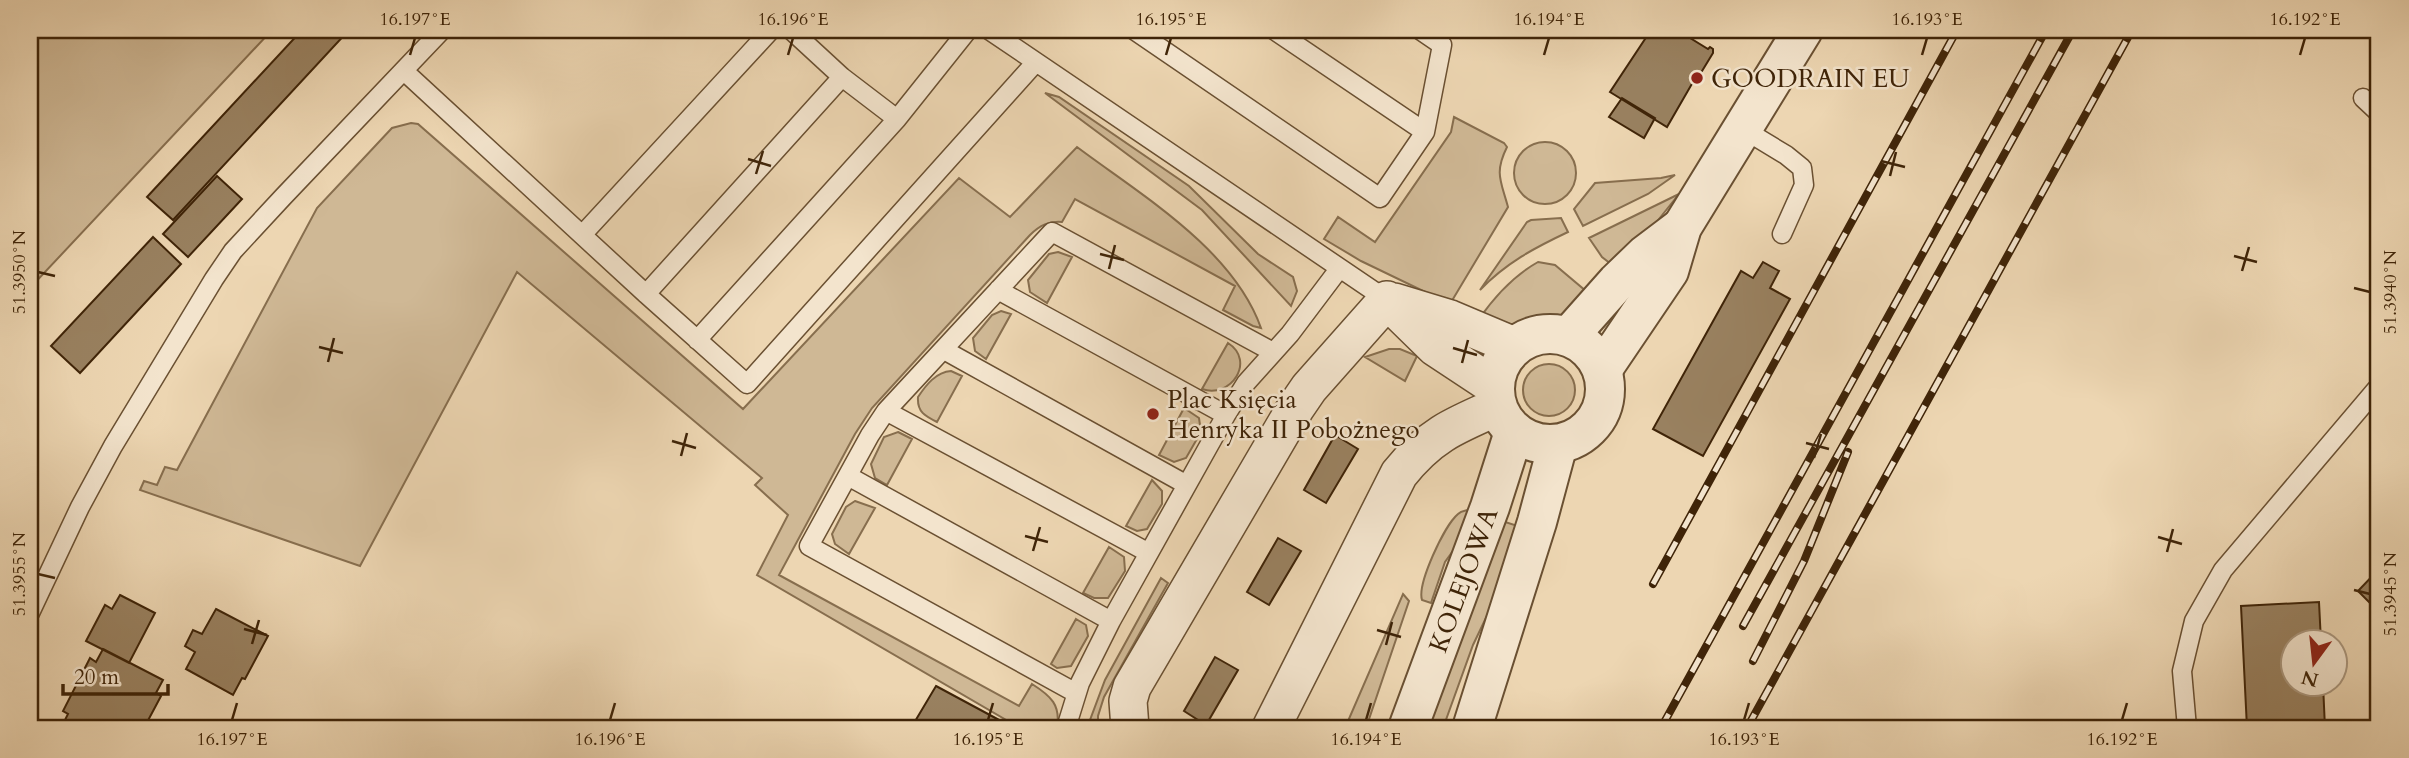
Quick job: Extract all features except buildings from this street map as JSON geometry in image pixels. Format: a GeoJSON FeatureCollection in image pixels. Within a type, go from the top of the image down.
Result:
{"type":"FeatureCollection","features":[{"type":"Feature","properties":{"kind":"street"},"geometry":{"type":"LineString","coordinates":[[1602,370],[1669,271],[1682,227],[1803,30]]}},
{"type":"Feature","properties":{"kind":"street"},"geometry":{"type":"LineString","coordinates":[[1569,336],[1617,282],[1645,255],[1682,227]]}},
{"type":"Feature","properties":{"kind":"street"},"geometry":{"type":"LineString","coordinates":[[1387,300],[1450,319],[1514,345]]}},
{"type":"Feature","properties":{"kind":"street"},"geometry":{"type":"LineString","coordinates":[[1387,300],[1502,408],[1528,440],[1542,444],[1558,444],[1587,430],[1598,417],[1604,402],[1606,386],[1602,370],[1583,344],[1569,336],[1550,333],[1531,336],[1514,345],[1500,363],[1502,408]]}},
{"type":"Feature","properties":{"kind":"street"},"geometry":{"type":"LineString","coordinates":[[1130,728],[1128,701],[1132,687],[1296,407],[1309,388],[1387,300]]}},
{"type":"Feature","properties":{"kind":"street"},"geometry":{"type":"LineString","coordinates":[[1271,728],[1399,474],[1414,455],[1433,438],[1502,408]]}},
{"type":"Feature","properties":{"kind":"street","name":"KOLEJOWA"},"geometry":{"type":"LineString","coordinates":[[1408,728],[1493,498],[1502,408]]}},
{"type":"Feature","properties":{"kind":"street","name":"KOLEJOWA"},"geometry":{"type":"LineString","coordinates":[[1472,728],[1537,522],[1558,444]]}},
{"type":"Feature","properties":{"kind":"lane"},"geometry":{"type":"LineString","coordinates":[[30,613],[80,507],[113,446],[233,251],[442,30]]}},
{"type":"Feature","properties":{"kind":"lane"},"geometry":{"type":"LineString","coordinates":[[582,235],[771,30]]}},
{"type":"Feature","properties":{"kind":"lane"},"geometry":{"type":"LineString","coordinates":[[791,30],[842,77],[897,119]]}},
{"type":"Feature","properties":{"kind":"lane"},"geometry":{"type":"LineString","coordinates":[[697,340],[897,119],[968,30]]}},
{"type":"Feature","properties":{"kind":"lane"},"geometry":{"type":"LineString","coordinates":[[989,30],[1339,270],[1387,300]]}},
{"type":"Feature","properties":{"kind":"lane"},"geometry":{"type":"LineString","coordinates":[[1134,30],[1380,198],[1425,132],[1442,45],[1420,30]]}},
{"type":"Feature","properties":{"kind":"lane"},"geometry":{"type":"LineString","coordinates":[[1274,30],[1425,132]]}},
{"type":"Feature","properties":{"kind":"lane"},"geometry":{"type":"LineString","coordinates":[[404,71],[747,384],[1037,62]]}},
{"type":"Feature","properties":{"kind":"lane"},"geometry":{"type":"LineString","coordinates":[[646,294],[842,77]]}},
{"type":"Feature","properties":{"kind":"lane"},"geometry":{"type":"LineString","coordinates":[[2364,98],[2379,113]]}},
{"type":"Feature","properties":{"kind":"lane"},"geometry":{"type":"LineString","coordinates":[[1743,129],[1786,155],[1801,168],[1804,185],[1782,234]]}},
{"type":"Feature","properties":{"kind":"lane"},"geometry":{"type":"LineString","coordinates":[[1076,693],[809,546],[870,435],[886,411],[1052,232],[1273,352]]}},
{"type":"Feature","properties":{"kind":"lane"},"geometry":{"type":"LineString","coordinates":[[1066,728],[1076,693],[1111,621],[1226,415],[1247,383],[1339,270]]}},
{"type":"Feature","properties":{"kind":"lane"},"geometry":{"type":"LineString","coordinates":[[998,290],[1226,415]]}},
{"type":"Feature","properties":{"kind":"lane"},"geometry":{"type":"LineString","coordinates":[[944,350],[1187,485]]}},
{"type":"Feature","properties":{"kind":"lane"},"geometry":{"type":"LineString","coordinates":[[2187,728],[2182,671],[2194,621],[2222,570],[2379,386]]}},
{"type":"Feature","properties":{"kind":"lane"},"geometry":{"type":"LineString","coordinates":[[886,411],[1149,553]]}},
{"type":"Feature","properties":{"kind":"lane"},"geometry":{"type":"LineString","coordinates":[[848,476],[1111,621]]}},
{"type":"Feature","properties":{"kind":"shaded area"},"geometry":{"type":"Polygon","coordinates":[[[30,30],[272,30],[30,288],[30,30]]]}},
{"type":"Feature","properties":{"kind":"shaded area"},"geometry":{"type":"Polygon","coordinates":[[[1045,93],[1059,97],[1189,186],[1258,254],[1293,277],[1297,291],[1291,306],[1202,210],[1045,93]]]}},
{"type":"Feature","properties":{"kind":"shaded area"},"geometry":{"type":"Polygon","coordinates":[[[1454,117],[1507,147],[1500,171],[1508,207],[1450,304],[1361,261],[1324,239],[1338,217],[1375,242],[1451,132],[1454,117]]]}},
{"type":"Feature","properties":{"kind":"shaded area"},"geometry":{"type":"Polygon","coordinates":[[[418,124],[743,409],[959,178],[1010,217],[1077,147],[1156,205],[1207,249],[1229,273],[1248,300],[1261,328],[1223,310],[1235,286],[1075,199],[1062,222],[1045,224],[1030,235],[872,408],[855,434],[779,575],[1019,706],[1032,684],[1056,707],[1057,728],[1020,728],[757,575],[788,515],[755,485],[762,478],[517,272],[360,566],[140,490],[144,481],[157,485],[165,467],[177,470],[317,208],[392,128],[418,124]]]}},
{"type":"Feature","properties":{"kind":"shaded area"},"geometry":{"type":"Polygon","coordinates":[[[1545,142],[1567,151],[1576,173],[1567,195],[1545,204],[1523,195],[1514,173],[1523,151],[1545,142]]]}},
{"type":"Feature","properties":{"kind":"shaded area"},"geometry":{"type":"Polygon","coordinates":[[[1675,175],[1648,194],[1583,226],[1574,209],[1595,183],[1675,175]]]}},
{"type":"Feature","properties":{"kind":"shaded area"},"geometry":{"type":"Polygon","coordinates":[[[1679,194],[1616,268],[1602,257],[1589,238],[1679,194]]]}},
{"type":"Feature","properties":{"kind":"shaded area"},"geometry":{"type":"Polygon","coordinates":[[[1561,218],[1568,232],[1521,257],[1480,290],[1527,222],[1561,218]]]}},
{"type":"Feature","properties":{"kind":"shaded area"},"geometry":{"type":"Polygon","coordinates":[[[1058,252],[1072,257],[1047,303],[1030,292],[1028,280],[1049,254],[1058,252]]]}},
{"type":"Feature","properties":{"kind":"shaded area"},"geometry":{"type":"Polygon","coordinates":[[[1538,262],[1555,265],[1593,297],[1565,316],[1541,323],[1510,324],[1479,319],[1505,287],[1538,262]]]}},
{"type":"Feature","properties":{"kind":"shaded area"},"geometry":{"type":"Polygon","coordinates":[[[1001,311],[1011,314],[986,359],[975,351],[973,338],[992,315],[1001,311]]]}},
{"type":"Feature","properties":{"kind":"shaded area"},"geometry":{"type":"Polygon","coordinates":[[[1228,343],[1240,359],[1236,376],[1222,389],[1202,389],[1228,343]]]}},
{"type":"Feature","properties":{"kind":"shaded area"},"geometry":{"type":"Polygon","coordinates":[[[1389,349],[1400,349],[1417,356],[1405,381],[1365,357],[1389,349]]]}},
{"type":"Feature","properties":{"kind":"shaded area"},"geometry":{"type":"Polygon","coordinates":[[[1549,364],[1559,366],[1567,372],[1573,380],[1573,400],[1567,408],[1559,414],[1549,416],[1539,414],[1531,408],[1525,400],[1523,390],[1525,380],[1531,372],[1539,366],[1549,364]]]}},
{"type":"Feature","properties":{"kind":"shaded area"},"geometry":{"type":"Polygon","coordinates":[[[951,371],[962,376],[937,422],[923,413],[918,397],[936,377],[951,371]]]}},
{"type":"Feature","properties":{"kind":"shaded area"},"geometry":{"type":"Polygon","coordinates":[[[1184,408],[1199,418],[1201,432],[1186,458],[1174,462],[1159,455],[1184,408]]]}},
{"type":"Feature","properties":{"kind":"shaded area"},"geometry":{"type":"Polygon","coordinates":[[[898,432],[912,439],[887,485],[875,478],[871,464],[884,437],[898,432]]]}},
{"type":"Feature","properties":{"kind":"shaded area"},"geometry":{"type":"Polygon","coordinates":[[[1152,480],[1162,491],[1162,504],[1147,529],[1137,531],[1126,526],[1152,480]]]}},
{"type":"Feature","properties":{"kind":"shaded area"},"geometry":{"type":"Polygon","coordinates":[[[855,501],[875,508],[849,554],[835,544],[832,534],[846,507],[855,501]]]}},
{"type":"Feature","properties":{"kind":"shaded area"},"geometry":{"type":"Polygon","coordinates":[[[1468,510],[1476,513],[1468,530],[1445,562],[1431,603],[1422,600],[1424,582],[1439,542],[1452,520],[1468,510]]]}},
{"type":"Feature","properties":{"kind":"shaded area"},"geometry":{"type":"Polygon","coordinates":[[[1499,520],[1524,528],[1473,645],[1443,728],[1427,728],[1499,520]]]}},
{"type":"Feature","properties":{"kind":"shaded area"},"geometry":{"type":"Polygon","coordinates":[[[1109,547],[1124,557],[1125,571],[1108,598],[1094,598],[1083,593],[1109,547]]]}},
{"type":"Feature","properties":{"kind":"shaded area"},"geometry":{"type":"Polygon","coordinates":[[[1161,578],[1168,583],[1104,697],[1098,716],[1098,728],[1087,728],[1105,680],[1161,578]]]}},
{"type":"Feature","properties":{"kind":"shaded area"},"geometry":{"type":"Polygon","coordinates":[[[1403,594],[1409,601],[1366,728],[1345,728],[1403,594]]]}},
{"type":"Feature","properties":{"kind":"shaded area"},"geometry":{"type":"Polygon","coordinates":[[[1076,619],[1086,625],[1088,636],[1071,666],[1057,668],[1051,664],[1076,619]]]}},
{"type":"Feature","properties":{"kind":"railway"},"geometry":{"type":"LineString","coordinates":[[1653,584],[1957,30]]}},
{"type":"Feature","properties":{"kind":"railway"},"geometry":{"type":"LineString","coordinates":[[1661,728],[2046,30]]}},
{"type":"Feature","properties":{"kind":"railway"},"geometry":{"type":"LineString","coordinates":[[1743,626],[2073,30]]}},
{"type":"Feature","properties":{"kind":"railway"},"geometry":{"type":"LineString","coordinates":[[1747,728],[2132,30]]}},
{"type":"Feature","properties":{"kind":"railway"},"geometry":{"type":"LineString","coordinates":[[1753,661],[1804,561],[1848,452]]}},
{"type":"Feature","properties":{"kind":"place","name":"GOODRAIN EU"},"geometry":{"type":"Point","coordinates":[1697,78]}},
{"type":"Feature","properties":{"kind":"place","name":"Plac Księcia Henryka II Pobożnego"},"geometry":{"type":"Point","coordinates":[1153,414]}}]}
